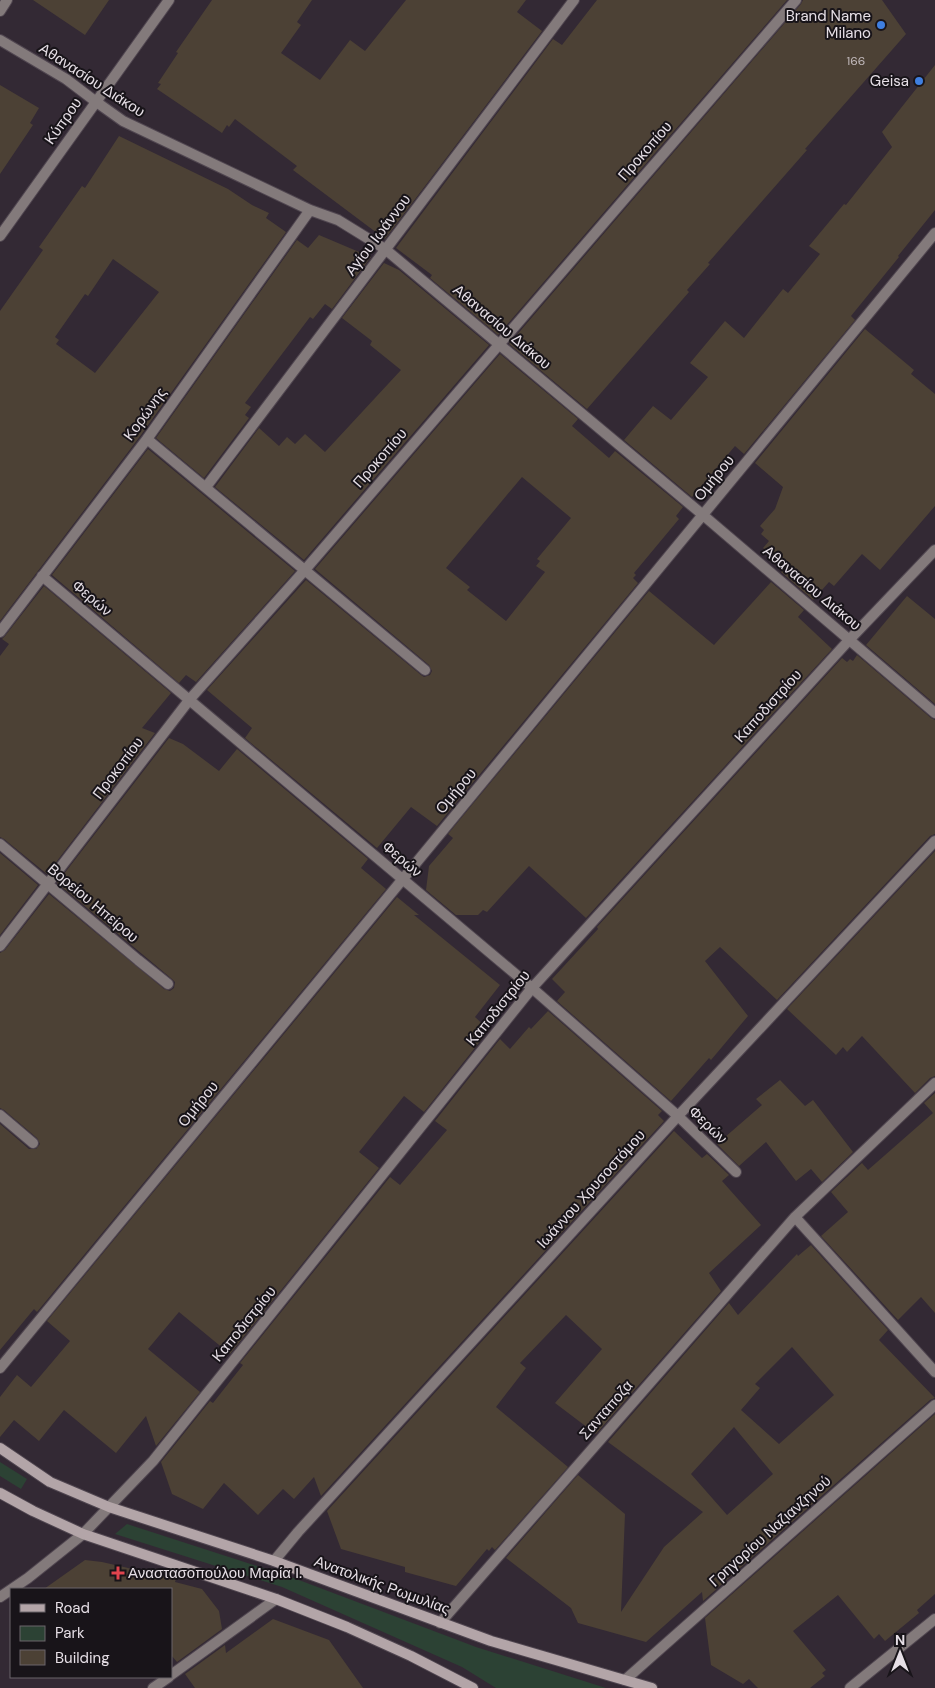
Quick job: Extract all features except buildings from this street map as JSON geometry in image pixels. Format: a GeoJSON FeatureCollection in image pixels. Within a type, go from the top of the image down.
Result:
{"type":"FeatureCollection","features":[{"type":"Feature","properties":{"kind":"main road","name":"Ανατολικής Ρωμυλίας"},"geometry":{"type":"LineString","coordinates":[[0,1448],[50,1482],[109,1508],[274,1561],[491,1641],[652,1688]]}},
{"type":"Feature","properties":{"kind":"main road"},"geometry":{"type":"LineString","coordinates":[[0,1493],[84,1534],[276,1599],[347,1627],[411,1656],[473,1688]]}},
{"type":"Feature","properties":{"kind":"street"},"geometry":{"type":"LineString","coordinates":[[0,11],[7,0]]}},
{"type":"Feature","properties":{"kind":"street","name":"Κύπρου"},"geometry":{"type":"LineString","coordinates":[[0,236],[168,0]]}},
{"type":"Feature","properties":{"kind":"street","name":"Προκοπίου"},"geometry":{"type":"LineString","coordinates":[[0,946],[190,699],[304,571],[796,0]]}},
{"type":"Feature","properties":{"kind":"street","name":"Αγίου Ιωάννου"},"geometry":{"type":"LineString","coordinates":[[206,488],[569,2]]}},
{"type":"Feature","properties":{"kind":"street","name":"Αθανασίου Διάκου"},"geometry":{"type":"LineString","coordinates":[[0,40],[66,80],[123,122],[310,210],[338,220],[385,250],[703,515],[935,713]]}},
{"type":"Feature","properties":{"kind":"street","name":"Κορώνης"},"geometry":{"type":"LineString","coordinates":[[0,632],[146,439],[310,210]]}},
{"type":"Feature","properties":{"kind":"street","name":"Ομήρου"},"geometry":{"type":"LineString","coordinates":[[0,1368],[935,233]]}},
{"type":"Feature","properties":{"kind":"street"},"geometry":{"type":"LineString","coordinates":[[146,439],[425,670]]}},
{"type":"Feature","properties":{"kind":"street","name":"Καποδιστρίου"},"geometry":{"type":"LineString","coordinates":[[13,1588],[84,1534],[153,1461],[532,988],[850,639],[935,550]]}},
{"type":"Feature","properties":{"kind":"street","name":"Φερών"},"geometry":{"type":"LineString","coordinates":[[42,576],[532,988],[678,1116],[736,1172]]}},
{"type":"Feature","properties":{"kind":"street","name":"Ιωάννου Χρυσοστόμου"},"geometry":{"type":"LineString","coordinates":[[274,1561],[298,1532],[678,1116],[935,841]]}},
{"type":"Feature","properties":{"kind":"street","name":"Βορείου Ηπείρου"},"geometry":{"type":"LineString","coordinates":[[0,844],[168,984]]}},
{"type":"Feature","properties":{"kind":"street","name":"Σανταποζα"},"geometry":{"type":"LineString","coordinates":[[440,1623],[795,1217],[935,1083]]}},
{"type":"Feature","properties":{"kind":"street"},"geometry":{"type":"LineString","coordinates":[[0,1115],[33,1143]]}},
{"type":"Feature","properties":{"kind":"street"},"geometry":{"type":"LineString","coordinates":[[795,1217],[935,1372]]}},
{"type":"Feature","properties":{"kind":"street","name":"Γρηγορίου Ναζιανζηνού"},"geometry":{"type":"LineString","coordinates":[[625,1680],[935,1405]]}},
{"type":"Feature","properties":{"kind":"street"},"geometry":{"type":"LineString","coordinates":[[172,1675],[276,1599]]}},
{"type":"Feature","properties":{"kind":"street"},"geometry":{"type":"LineString","coordinates":[[850,1688],[935,1619]]}},
{"type":"Feature","properties":{"kind":"street"},"geometry":{"type":"LineString","coordinates":[[153,1688],[167,1678]]}},
{"type":"Feature","properties":{"kind":"green space"},"geometry":{"type":"Polygon","coordinates":[[[0,1462],[27,1479],[21,1489],[0,1476],[0,1462]]]}},
{"type":"Feature","properties":{"kind":"green space"},"geometry":{"type":"Polygon","coordinates":[[[127,1524],[291,1577],[476,1647],[606,1688],[496,1688],[462,1667],[282,1587],[115,1534],[127,1524]]]}},
{"type":"Feature","properties":{"kind":"place","name":"Brand Name Milano"},"geometry":{"type":"Point","coordinates":[881,25]}},
{"type":"Feature","properties":{"kind":"place","name":"Geisa"},"geometry":{"type":"Point","coordinates":[919,81]}},
{"type":"Feature","properties":{"kind":"place","name":"Αναστασοπούλου Μαρία Ι."},"geometry":{"type":"Point","coordinates":[118,1573]}}]}
